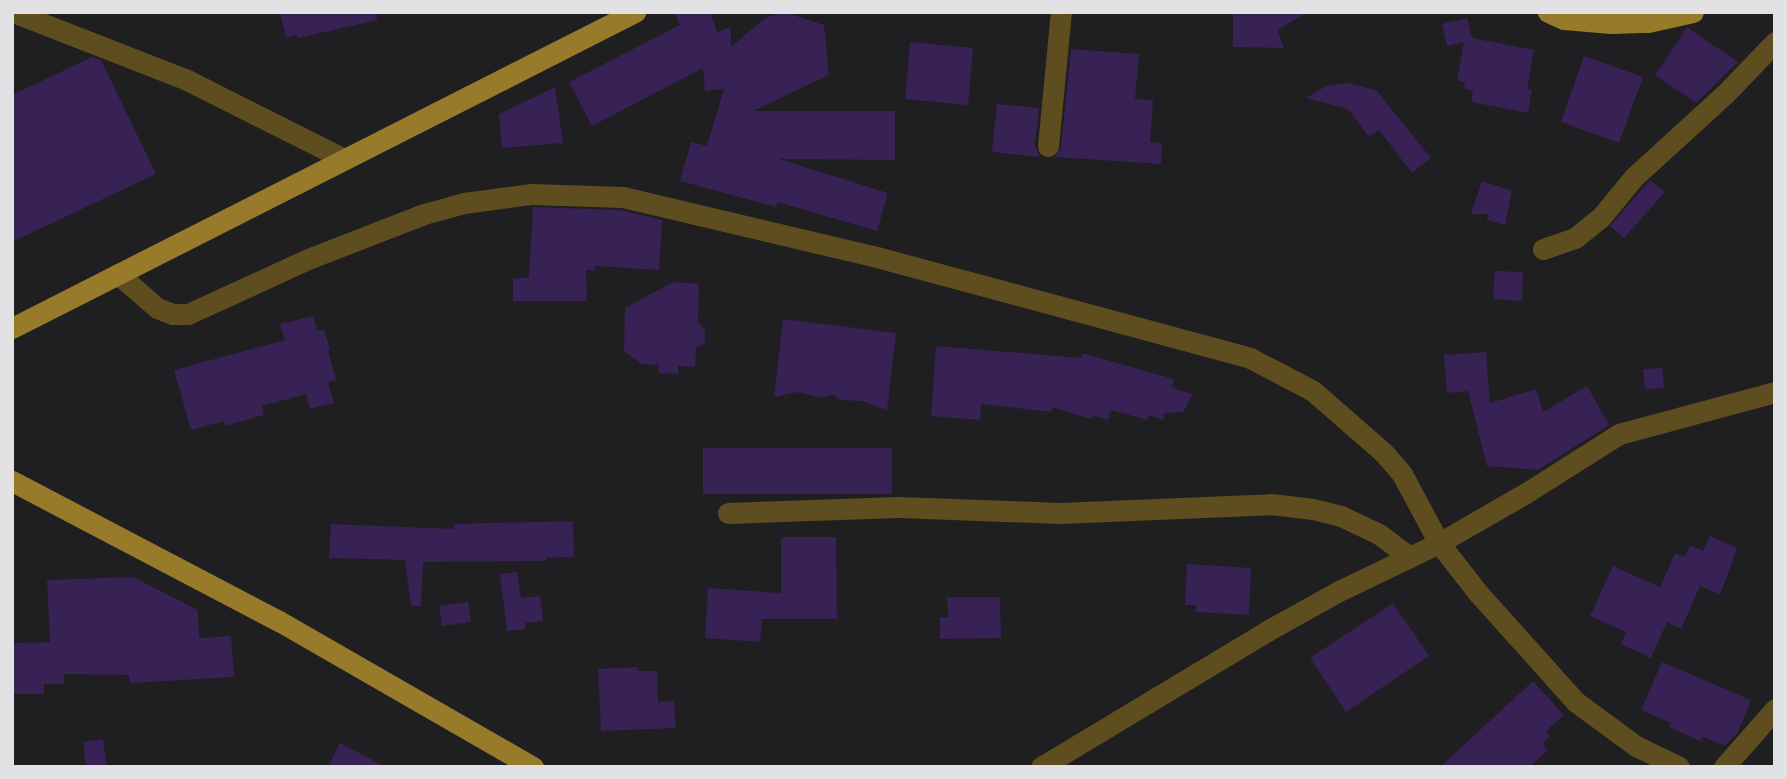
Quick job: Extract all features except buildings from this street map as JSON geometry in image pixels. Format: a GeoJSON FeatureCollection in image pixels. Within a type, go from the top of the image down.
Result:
{"type":"FeatureCollection","features":[{"type":"Feature","properties":{"kind":"main road"},"geometry":{"type":"LineString","coordinates":[[12,328],[635,12]]}},
{"type":"Feature","properties":{"kind":"main road"},"geometry":{"type":"LineString","coordinates":[[1548,12],[1564,19],[1611,23],[1648,22],[1693,12]]}},
{"type":"Feature","properties":{"kind":"main road"},"geometry":{"type":"LineString","coordinates":[[12,481],[279,621],[533,767]]}},
{"type":"Feature","properties":{"kind":"street"},"geometry":{"type":"LineString","coordinates":[[13,12],[185,79],[344,159]]}},
{"type":"Feature","properties":{"kind":"street"},"geometry":{"type":"LineString","coordinates":[[1048,146],[1061,12]]}},
{"type":"Feature","properties":{"kind":"street"},"geometry":{"type":"LineString","coordinates":[[1544,248],[1575,238],[1601,217],[1634,177],[1725,94],[1775,43]]}},
{"type":"Feature","properties":{"kind":"street"},"geometry":{"type":"LineString","coordinates":[[118,274],[157,308],[173,314],[188,314],[369,234],[424,214],[464,203],[531,194],[595,195],[651,202],[1098,315],[1250,358],[1313,391],[1383,452],[1402,474],[1439,543],[1479,594],[1576,702],[1636,746],[1679,767]]}},
{"type":"Feature","properties":{"kind":"street"},"geometry":{"type":"LineString","coordinates":[[1041,767],[1278,624],[1439,543],[1526,493],[1619,434],[1775,392]]}},
{"type":"Feature","properties":{"kind":"street"},"geometry":{"type":"LineString","coordinates":[[728,513],[898,507],[1060,513],[1271,505],[1313,509],[1341,516],[1378,534],[1409,557]]}},
{"type":"Feature","properties":{"kind":"street"},"geometry":{"type":"LineString","coordinates":[[1724,767],[1775,709]]}}]}
